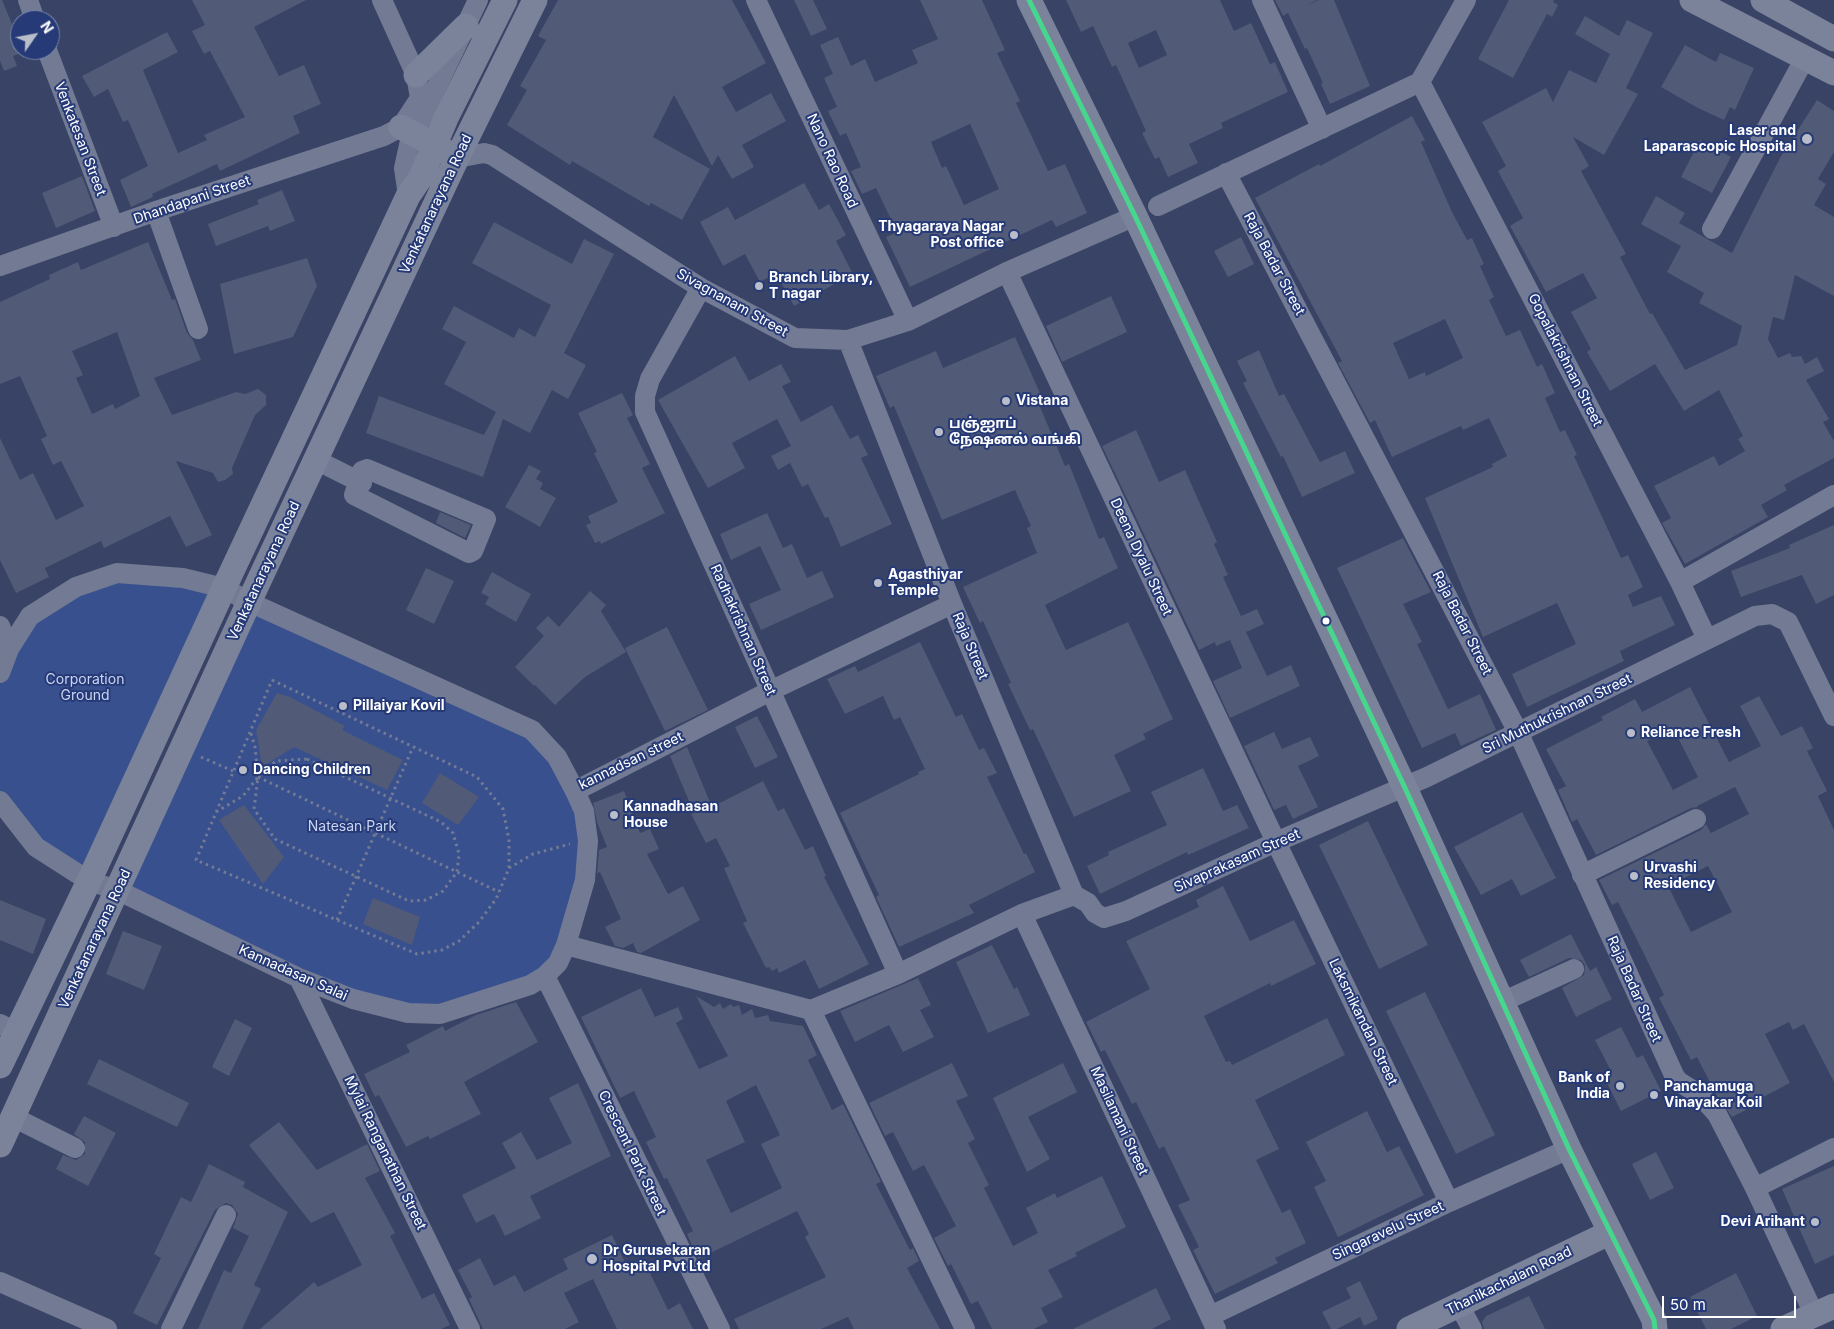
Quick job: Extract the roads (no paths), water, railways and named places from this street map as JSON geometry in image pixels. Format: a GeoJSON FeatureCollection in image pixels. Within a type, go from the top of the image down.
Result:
{"type":"FeatureCollection","features":[{"type":"Feature","properties":{"kind":"main road","name":"Venkatanarayana Road"},"geometry":{"type":"LineString","coordinates":[[0,1066],[8,1028],[89,881],[408,196],[421,178],[446,118],[505,0]]}},
{"type":"Feature","properties":{"kind":"main road","name":"Venkatanarayana Road"},"geometry":{"type":"LineString","coordinates":[[0,1145],[249,602],[457,158],[535,0]]}},
{"type":"Feature","properties":{"kind":"main road"},"geometry":{"type":"LineString","coordinates":[[1028,0],[1135,216],[1405,788],[1568,1149],[1609,1233],[1660,1326]]}},
{"type":"Feature","properties":{"kind":"main road"},"geometry":{"type":"LineString","coordinates":[[1692,0],[1834,73]]}},
{"type":"Feature","properties":{"kind":"main road"},"geometry":{"type":"LineString","coordinates":[[1763,0],[1834,39]]}},
{"type":"Feature","properties":{"kind":"main road"},"geometry":{"type":"LineString","coordinates":[[416,75],[466,26]]}},
{"type":"Feature","properties":{"kind":"main road"},"geometry":{"type":"LineString","coordinates":[[402,136],[435,146],[457,158]]}},
{"type":"Feature","properties":{"kind":"main road","name":"Thanikachalam Road"},"geometry":{"type":"LineString","coordinates":[[1409,1329],[1609,1233]]}},
{"type":"Feature","properties":{"kind":"main road"},"geometry":{"type":"LineString","coordinates":[[1783,1329],[1824,1310]]}},
{"type":"Feature","properties":{"kind":"street"},"geometry":{"type":"LineString","coordinates":[[382,0],[416,75],[420,98],[402,136],[408,196]]}},
{"type":"Feature","properties":{"kind":"street"},"geometry":{"type":"LineString","coordinates":[[402,136],[466,26],[478,0]]}},
{"type":"Feature","properties":{"kind":"street","name":"Nano Rao Road"},"geometry":{"type":"LineString","coordinates":[[756,0],[908,321]]}},
{"type":"Feature","properties":{"kind":"street"},"geometry":{"type":"LineString","coordinates":[[1262,0],[1322,129]]}},
{"type":"Feature","properties":{"kind":"street"},"geometry":{"type":"LineString","coordinates":[[1158,206],[1420,82],[1466,0]]}},
{"type":"Feature","properties":{"kind":"street"},"geometry":{"type":"LineString","coordinates":[[1712,229],[1804,58]]}},
{"type":"Feature","properties":{"kind":"street","name":"Venkatesan Street"},"geometry":{"type":"LineString","coordinates":[[51,60],[114,228]]}},
{"type":"Feature","properties":{"kind":"street","name":"Gopalakrishnan Street"},"geometry":{"type":"LineString","coordinates":[[1420,82],[1680,582],[1707,639]]}},
{"type":"Feature","properties":{"kind":"street","name":"Dhandapani Street"},"geometry":{"type":"LineString","coordinates":[[0,266],[114,228],[156,211],[402,136]]}},
{"type":"Feature","properties":{"kind":"street","name":"Sivagnanam Street"},"geometry":{"type":"LineString","coordinates":[[457,158],[484,153],[492,155],[701,288],[795,338],[848,340],[908,321],[1007,272],[1135,216]]}},
{"type":"Feature","properties":{"kind":"street","name":"Raja Badar Street"},"geometry":{"type":"LineString","coordinates":[[1226,173],[1519,734],[1670,1068],[1678,1081],[1700,1095],[1718,1114],[1755,1188]]}},
{"type":"Feature","properties":{"kind":"street"},"geometry":{"type":"LineString","coordinates":[[156,211],[198,329]]}},
{"type":"Feature","properties":{"kind":"street","name":"Deena Dyalu Street"},"geometry":{"type":"LineString","coordinates":[[1007,272],[1276,842]]}},
{"type":"Feature","properties":{"kind":"street","name":"Radhakrishnan Street"},"geometry":{"type":"LineString","coordinates":[[701,288],[650,379],[644,396],[645,412],[898,974]]}},
{"type":"Feature","properties":{"kind":"street","name":"Raja Street"},"geometry":{"type":"LineString","coordinates":[[848,340],[952,604],[1074,895]]}},
{"type":"Feature","properties":{"kind":"street"},"geometry":{"type":"LineString","coordinates":[[316,460],[357,481]]}},
{"type":"Feature","properties":{"kind":"street"},"geometry":{"type":"LineString","coordinates":[[367,469],[487,521],[472,551],[469,553],[354,495],[357,481],[362,471],[367,469]]}},
{"type":"Feature","properties":{"kind":"street"},"geometry":{"type":"LineString","coordinates":[[1680,582],[1834,495]]}},
{"type":"Feature","properties":{"kind":"street","name":"kannadsan street"},"geometry":{"type":"LineString","coordinates":[[0,673],[9,649],[30,616],[76,586],[116,573],[184,578],[224,588],[249,602],[532,730],[557,758],[575,791],[770,691],[952,604]]}},
{"type":"Feature","properties":{"kind":"street","name":"Sri Muthukrishnan Street"},"geometry":{"type":"LineString","coordinates":[[1405,788],[1519,734],[1755,616],[1772,614],[1788,622],[1834,716]]}},
{"type":"Feature","properties":{"kind":"street"},"geometry":{"type":"LineString","coordinates":[[0,626],[9,649]]}},
{"type":"Feature","properties":{"kind":"street","name":"Sivaprakasam Street"},"geometry":{"type":"LineString","coordinates":[[1074,895],[1088,903],[1094,913],[1104,918],[1114,915],[1276,842],[1405,788]]}},
{"type":"Feature","properties":{"kind":"street","name":"Kannadasan Salai"},"geometry":{"type":"LineString","coordinates":[[0,801],[36,848],[89,881],[117,890],[299,978],[353,999],[399,1011],[440,1014],[530,985],[545,976],[558,963],[566,945],[585,880],[588,841],[584,811],[575,791]]}},
{"type":"Feature","properties":{"kind":"street"},"geometry":{"type":"LineString","coordinates":[[1582,875],[1696,819]]}},
{"type":"Feature","properties":{"kind":"street","name":"Laksmikandan Street"},"geometry":{"type":"LineString","coordinates":[[1276,842],[1449,1202]]}},
{"type":"Feature","properties":{"kind":"street"},"geometry":{"type":"LineString","coordinates":[[566,945],[812,1010],[898,974],[1022,914],[1074,895]]}},
{"type":"Feature","properties":{"kind":"street","name":"Masilamani Street"},"geometry":{"type":"LineString","coordinates":[[1022,914],[1213,1322]]}},
{"type":"Feature","properties":{"kind":"street"},"geometry":{"type":"LineString","coordinates":[[1502,1002],[1574,969]]}},
{"type":"Feature","properties":{"kind":"street","name":"Crescent Park Street"},"geometry":{"type":"LineString","coordinates":[[545,976],[720,1329]]}},
{"type":"Feature","properties":{"kind":"street","name":"Mylai Ranganathan Street"},"geometry":{"type":"LineString","coordinates":[[299,978],[470,1329]]}},
{"type":"Feature","properties":{"kind":"street"},"geometry":{"type":"LineString","coordinates":[[812,1010],[966,1329]]}},
{"type":"Feature","properties":{"kind":"street"},"geometry":{"type":"LineString","coordinates":[[13,1117],[75,1148]]}},
{"type":"Feature","properties":{"kind":"street"},"geometry":{"type":"LineString","coordinates":[[1824,1310],[1755,1188],[1834,1148]]}},
{"type":"Feature","properties":{"kind":"street","name":"Singaravelu Street"},"geometry":{"type":"LineString","coordinates":[[1213,1322],[1449,1202],[1568,1149]]}},
{"type":"Feature","properties":{"kind":"street"},"geometry":{"type":"LineString","coordinates":[[171,1329],[226,1215]]}},
{"type":"Feature","properties":{"kind":"street"},"geometry":{"type":"LineString","coordinates":[[0,1282],[107,1329]]}},
{"type":"Feature","properties":{"kind":"street"},"geometry":{"type":"LineString","coordinates":[[1459,1304],[1472,1329]]}},
{"type":"Feature","properties":{"kind":"place","name":"Laser and Laparascopic Hospital"},"geometry":{"type":"Point","coordinates":[1807,139]}},
{"type":"Feature","properties":{"kind":"place","name":"Thyagaraya Nagar Post office"},"geometry":{"type":"Point","coordinates":[1014,235]}},
{"type":"Feature","properties":{"kind":"place","name":"Branch Library, T nagar"},"geometry":{"type":"Point","coordinates":[759,286]}},
{"type":"Feature","properties":{"kind":"place","name":"Vistana"},"geometry":{"type":"Point","coordinates":[1006,401]}},
{"type":"Feature","properties":{"kind":"place","name":"பஞ்ஐாப் நேஷனல் வங்கி"},"geometry":{"type":"Point","coordinates":[939,432]}},
{"type":"Feature","properties":{"kind":"place","name":"Agasthiyar Temple"},"geometry":{"type":"Point","coordinates":[878,583]}},
{"type":"Feature","properties":{"kind":"place","name":"Pillaiyar Kovil"},"geometry":{"type":"Point","coordinates":[343,706]}},
{"type":"Feature","properties":{"kind":"place","name":"Reliance Fresh"},"geometry":{"type":"Point","coordinates":[1631,733]}},
{"type":"Feature","properties":{"kind":"place","name":"Dancing Children"},"geometry":{"type":"Point","coordinates":[243,770]}},
{"type":"Feature","properties":{"kind":"place","name":"Kannadhasan House"},"geometry":{"type":"Point","coordinates":[614,815]}},
{"type":"Feature","properties":{"kind":"place","name":"Urvashi Residency"},"geometry":{"type":"Point","coordinates":[1634,876]}},
{"type":"Feature","properties":{"kind":"place","name":"Bank of India"},"geometry":{"type":"Point","coordinates":[1620,1086]}},
{"type":"Feature","properties":{"kind":"place","name":"Panchamuga Vinayakar Koil"},"geometry":{"type":"Point","coordinates":[1654,1095]}},
{"type":"Feature","properties":{"kind":"place","name":"Devi Arihant"},"geometry":{"type":"Point","coordinates":[1815,1222]}},
{"type":"Feature","properties":{"kind":"place","name":"Dr Gurusekaran Hospital Pvt Ltd"},"geometry":{"type":"Point","coordinates":[592,1259]}},
{"type":"Feature","properties":{"kind":"park label","name":"Corporation Ground"},"geometry":{"type":"Point","coordinates":[85,688]}},
{"type":"Feature","properties":{"kind":"park label","name":"Natesan Park"},"geometry":{"type":"Point","coordinates":[352,827]}}]}
